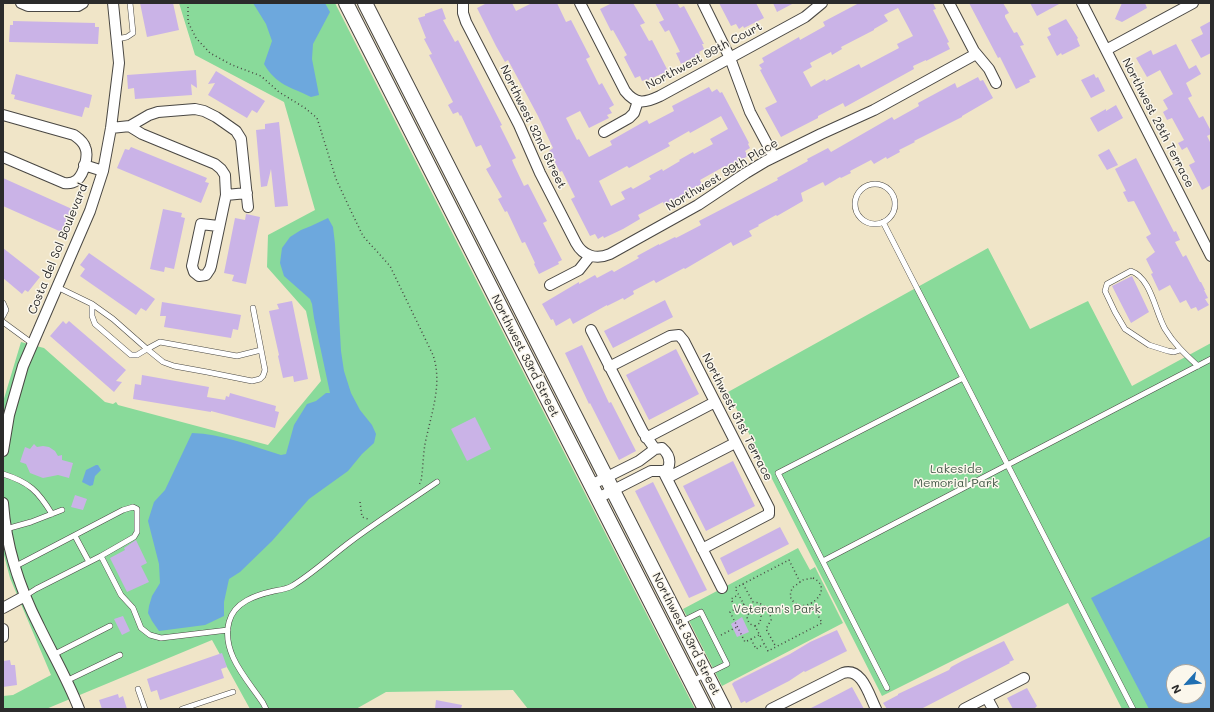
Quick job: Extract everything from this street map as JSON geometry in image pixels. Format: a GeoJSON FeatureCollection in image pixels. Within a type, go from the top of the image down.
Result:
{"type":"FeatureCollection","features":[{"type":"Feature","properties":{"kind":"street"},"geometry":{"type":"LineString","coordinates":[[21,3],[28,6],[78,6],[83,3]]}},
{"type":"Feature","properties":{"kind":"street","name":"Costa del Sol Boulevard"},"geometry":{"type":"LineString","coordinates":[[3,451],[6,414],[33,344],[90,211],[103,171],[111,128],[118,63],[113,3]]}},
{"type":"Feature","properties":{"kind":"street","name":"Northwest 33rd Street"},"geometry":{"type":"LineString","coordinates":[[346,3],[705,709]]}},
{"type":"Feature","properties":{"kind":"street","name":"Northwest 33rd Street"},"geometry":{"type":"LineString","coordinates":[[365,3],[724,709]]}},
{"type":"Feature","properties":{"kind":"street","name":"Northwest 32nd Street"},"geometry":{"type":"LineString","coordinates":[[463,3],[462,10],[466,22],[524,134],[540,173],[578,246],[583,252],[590,256]]}},
{"type":"Feature","properties":{"kind":"street"},"geometry":{"type":"LineString","coordinates":[[580,3],[625,91],[630,97],[638,101]]}},
{"type":"Feature","properties":{"kind":"street"},"geometry":{"type":"LineString","coordinates":[[703,3],[730,58],[750,112],[774,157]]}},
{"type":"Feature","properties":{"kind":"street","name":"Northwest 99th Court"},"geometry":{"type":"LineString","coordinates":[[604,132],[629,118],[634,113],[638,101],[644,102],[654,99],[805,16],[822,3]]}},
{"type":"Feature","properties":{"kind":"street"},"geometry":{"type":"LineString","coordinates":[[949,3],[976,54],[988,69],[996,83]]}},
{"type":"Feature","properties":{"kind":"street","name":"Northwest 28th Terrace"},"geometry":{"type":"LineString","coordinates":[[1082,3],[1211,256]]}},
{"type":"Feature","properties":{"kind":"street"},"geometry":{"type":"LineString","coordinates":[[1106,50],[1193,3]]}},
{"type":"Feature","properties":{"kind":"street","name":"Northwest 99th Place"},"geometry":{"type":"LineString","coordinates":[[590,256],[597,257],[610,254],[698,205],[746,173],[774,157],[874,110],[976,54]]}},
{"type":"Feature","properties":{"kind":"street"},"geometry":{"type":"LineString","coordinates":[[111,128],[129,126],[149,115],[162,112],[200,110],[216,117],[236,131],[241,139],[248,207]]}},
{"type":"Feature","properties":{"kind":"street"},"geometry":{"type":"LineString","coordinates":[[3,115],[69,134],[78,138],[86,147],[84,165],[78,179],[73,183],[68,184],[3,157]]}},
{"type":"Feature","properties":{"kind":"street"},"geometry":{"type":"LineString","coordinates":[[129,126],[142,134],[218,166],[225,175],[226,195],[218,226],[210,270],[206,275],[199,276],[194,272],[192,266],[201,224],[218,226]]}},
{"type":"Feature","properties":{"kind":"street"},"geometry":{"type":"LineString","coordinates":[[84,165],[103,171]]}},
{"type":"Feature","properties":{"kind":"street"},"geometry":{"type":"LineString","coordinates":[[226,195],[247,193]]}},
{"type":"Feature","properties":{"kind":"street"},"geometry":{"type":"LineString","coordinates":[[550,285],[579,270],[590,256]]}},
{"type":"Feature","properties":{"kind":"street"},"geometry":{"type":"LineString","coordinates":[[591,330],[646,438],[655,449]]}},
{"type":"Feature","properties":{"kind":"street","name":"Northwest 31st Terrace"},"geometry":{"type":"LineString","coordinates":[[609,367],[670,336],[677,335],[684,341],[769,508],[770,513],[702,549]]}},
{"type":"Feature","properties":{"kind":"street"},"geometry":{"type":"LineString","coordinates":[[646,438],[715,402]]}},
{"type":"Feature","properties":{"kind":"street"},"geometry":{"type":"LineString","coordinates":[[610,484],[661,473],[736,443]]}},
{"type":"Feature","properties":{"kind":"street"},"geometry":{"type":"LineString","coordinates":[[595,492],[610,484],[655,449],[662,448],[668,456],[670,462],[668,469],[661,473]]}},
{"type":"Feature","properties":{"kind":"street"},"geometry":{"type":"LineString","coordinates":[[646,455],[661,473],[722,588]]}},
{"type":"Feature","properties":{"kind":"street"},"geometry":{"type":"LineString","coordinates":[[3,503],[6,529],[14,567],[25,596],[79,709]]}},
{"type":"Feature","properties":{"kind":"street"},"geometry":{"type":"LineString","coordinates":[[3,608],[25,596]]}},
{"type":"Feature","properties":{"kind":"street"},"geometry":{"type":"LineString","coordinates":[[3,629],[3,637]]}},
{"type":"Feature","properties":{"kind":"street"},"geometry":{"type":"LineString","coordinates":[[770,709],[789,705],[842,673],[849,671],[860,677],[876,709]]}},
{"type":"Feature","properties":{"kind":"street"},"geometry":{"type":"LineString","coordinates":[[964,709],[1024,678]]}},
{"type":"Feature","properties":{"kind":"street"},"geometry":{"type":"LineString","coordinates":[[987,698],[992,709]]}},
{"type":"Feature","properties":{"kind":"lane"},"geometry":{"type":"LineString","coordinates":[[117,39],[127,37],[133,33],[130,3]]}},
{"type":"Feature","properties":{"kind":"lane"},"geometry":{"type":"LineString","coordinates":[[876,184],[889,189],[895,200],[893,213],[889,219],[883,222],[876,224],[869,223],[863,220],[858,214],[856,200],[859,193],[870,185],[876,184]]}},
{"type":"Feature","properties":{"kind":"lane"},"geometry":{"type":"LineString","coordinates":[[883,222],[1133,709]]}},
{"type":"Feature","properties":{"kind":"lane"},"geometry":{"type":"LineString","coordinates":[[1180,350],[1174,352],[1149,345],[1125,329],[1105,291],[1107,284],[1131,271],[1137,273],[1146,284],[1165,328],[1180,350],[1198,366]]}},
{"type":"Feature","properties":{"kind":"lane"},"geometry":{"type":"LineString","coordinates":[[57,287],[92,304],[113,319],[164,362],[174,366],[252,381],[260,379],[263,376],[264,370],[253,308]]}},
{"type":"Feature","properties":{"kind":"lane"},"geometry":{"type":"LineString","coordinates":[[3,303],[6,310],[3,316]]}},
{"type":"Feature","properties":{"kind":"lane"},"geometry":{"type":"LineString","coordinates":[[92,304],[92,316],[95,324],[131,355],[137,356],[160,342],[238,356],[261,350]]}},
{"type":"Feature","properties":{"kind":"lane"},"geometry":{"type":"LineString","coordinates":[[3,322],[33,344]]}},
{"type":"Feature","properties":{"kind":"lane"},"geometry":{"type":"LineString","coordinates":[[823,561],[1211,359]]}},
{"type":"Feature","properties":{"kind":"lane"},"geometry":{"type":"LineString","coordinates":[[887,688],[778,473],[962,378]]}},
{"type":"Feature","properties":{"kind":"lane"},"geometry":{"type":"LineString","coordinates":[[3,474],[18,478],[37,492],[52,514]]}},
{"type":"Feature","properties":{"kind":"lane"},"geometry":{"type":"LineString","coordinates":[[266,709],[263,702],[239,668],[227,641],[229,621],[235,611],[243,602],[257,595],[290,588],[350,542],[437,482]]}},
{"type":"Feature","properties":{"kind":"lane"},"geometry":{"type":"LineString","coordinates":[[14,567],[123,510],[133,507],[137,509],[136,532],[134,537],[25,596]]}},
{"type":"Feature","properties":{"kind":"lane"},"geometry":{"type":"LineString","coordinates":[[6,529],[31,522],[62,510]]}},
{"type":"Feature","properties":{"kind":"lane"},"geometry":{"type":"LineString","coordinates":[[75,536],[89,562]]}},
{"type":"Feature","properties":{"kind":"lane"},"geometry":{"type":"LineString","coordinates":[[101,556],[121,595],[134,608],[141,628],[150,635],[161,638],[228,630]]}},
{"type":"Feature","properties":{"kind":"lane"},"geometry":{"type":"LineString","coordinates":[[680,622],[701,612],[727,664],[691,681]]}},
{"type":"Feature","properties":{"kind":"lane"},"geometry":{"type":"LineString","coordinates":[[53,655],[110,626]]}},
{"type":"Feature","properties":{"kind":"lane"},"geometry":{"type":"LineString","coordinates":[[66,681],[120,654]]}},
{"type":"Feature","properties":{"kind":"lane"},"geometry":{"type":"LineString","coordinates":[[138,689],[145,709]]}},
{"type":"Feature","properties":{"kind":"lane"},"geometry":{"type":"LineString","coordinates":[[182,709],[193,707],[233,692]]}},
{"type":"Feature","properties":{"kind":"path"},"geometry":{"type":"LineString","coordinates":[[188,3],[188,22],[196,38],[210,54],[232,65],[261,76],[279,92],[305,108],[317,118],[336,179],[363,236],[390,266],[433,355],[438,377],[425,446],[421,481],[419,485]]}},
{"type":"Feature","properties":{"kind":"path"},"geometry":{"type":"LineString","coordinates":[[360,502],[362,518],[368,519]]}},
{"type":"Feature","properties":{"kind":"path"},"geometry":{"type":"LineString","coordinates":[[800,582],[789,560],[736,588],[749,613],[747,618],[748,622],[755,626],[768,651],[822,623],[811,602]]}},
{"type":"Feature","properties":{"kind":"path"},"geometry":{"type":"LineString","coordinates":[[813,578],[817,580],[822,590],[820,596],[803,606],[795,604],[790,596],[792,588],[800,582],[813,578]]}},
{"type":"Feature","properties":{"kind":"path"},"geometry":{"type":"LineString","coordinates":[[743,584],[753,602],[761,603],[768,608],[771,620],[766,629],[776,647]]}},
{"type":"Feature","properties":{"kind":"path"},"geometry":{"type":"LineString","coordinates":[[736,609],[731,599],[739,594]]}},
{"type":"Feature","properties":{"kind":"path"},"geometry":{"type":"LineString","coordinates":[[744,604],[730,612],[737,627],[745,642],[759,634]]}},
{"type":"Feature","properties":{"kind":"path"},"geometry":{"type":"LineString","coordinates":[[749,613],[756,612],[761,616],[760,623],[755,626]]}},
{"type":"Feature","properties":{"kind":"path"},"geometry":{"type":"LineString","coordinates":[[714,639],[737,627]]}},
{"type":"Feature","properties":{"kind":"path"},"geometry":{"type":"LineString","coordinates":[[751,639],[756,648],[764,644]]}},
{"type":"Feature","properties":{"kind":"green space"},"geometry":{"type":"Polygon","coordinates":[[[179,3],[335,3],[695,709],[528,709],[513,690],[386,692],[356,709],[250,709],[212,640],[46,709],[3,709],[3,696],[13,695],[51,675],[10,578],[3,551],[3,402],[21,342],[44,348],[105,402],[113,404],[116,402],[118,405],[268,445],[321,381],[306,311],[267,267],[268,235],[315,210],[284,102],[195,55],[179,3]]]}},
{"type":"Feature","properties":{"kind":"green space","name":"Lakeside Memorial Park"},"geometry":{"type":"Polygon","coordinates":[[[988,248],[1030,329],[1088,301],[1132,386],[1211,343],[1211,709],[1122,709],[1068,603],[882,696],[728,392],[988,248]]]}},
{"type":"Feature","properties":{"kind":"green space","name":"Veteran's Park"},"geometry":{"type":"Polygon","coordinates":[[[798,548],[810,570],[815,567],[843,623],[722,686],[683,609],[798,548]]]}},
{"type":"Feature","properties":{"kind":"water"},"geometry":{"type":"Polygon","coordinates":[[[253,3],[325,3],[330,12],[313,44],[312,59],[319,95],[311,97],[284,85],[269,71],[264,64],[272,41],[266,24],[253,3]]]}},
{"type":"Feature","properties":{"kind":"water"},"geometry":{"type":"Polygon","coordinates":[[[328,218],[333,227],[335,244],[341,351],[344,371],[351,393],[360,410],[372,425],[376,434],[374,443],[362,454],[348,471],[309,499],[272,541],[240,572],[229,579],[224,602],[224,616],[205,625],[159,631],[148,613],[152,596],[160,583],[159,564],[148,521],[154,502],[165,490],[192,433],[226,438],[281,455],[286,454],[294,425],[307,404],[316,401],[326,393],[330,393],[312,304],[310,299],[284,276],[280,263],[282,248],[290,237],[301,230],[328,218]]]}},
{"type":"Feature","properties":{"kind":"water"},"geometry":{"type":"Polygon","coordinates":[[[98,465],[101,470],[95,476],[93,485],[90,486],[82,482],[86,470],[98,465]]]}},
{"type":"Feature","properties":{"kind":"water"},"geometry":{"type":"Polygon","coordinates":[[[1211,536],[1211,709],[1149,709],[1091,598],[1211,536]]]}},
{"type":"Feature","properties":{"kind":"building"},"geometry":{"type":"Polygon","coordinates":[[[140,3],[173,3],[179,30],[147,37],[140,3]]]}},
{"type":"Feature","properties":{"kind":"building"},"geometry":{"type":"Polygon","coordinates":[[[487,3],[512,3],[516,11],[532,3],[557,3],[566,22],[571,20],[590,57],[586,59],[599,85],[602,83],[614,105],[609,108],[612,113],[607,115],[609,118],[589,128],[580,111],[566,118],[577,140],[579,139],[589,157],[612,145],[610,141],[647,120],[649,124],[674,111],[672,106],[709,87],[712,92],[717,89],[720,93],[722,92],[749,143],[750,148],[745,151],[748,156],[726,168],[725,166],[700,180],[702,184],[665,206],[663,202],[638,215],[640,219],[623,229],[604,238],[603,236],[598,239],[595,234],[590,236],[571,199],[575,197],[562,171],[560,172],[549,151],[553,148],[538,116],[508,60],[505,62],[477,8],[487,3]],[[721,116],[690,133],[689,131],[668,143],[670,146],[629,168],[627,166],[599,181],[611,206],[625,199],[621,192],[631,187],[633,189],[651,179],[649,176],[662,169],[663,171],[693,152],[694,154],[713,144],[710,139],[728,129],[721,116]]]}},
{"type":"Feature","properties":{"kind":"building"},"geometry":{"type":"Polygon","coordinates":[[[612,3],[633,3],[645,23],[640,25],[649,41],[652,40],[668,71],[648,80],[642,81],[640,76],[635,78],[624,57],[627,55],[613,30],[611,31],[600,9],[612,3]]]}},
{"type":"Feature","properties":{"kind":"building"},"geometry":{"type":"Polygon","coordinates":[[[655,3],[677,3],[680,8],[684,6],[704,44],[702,44],[704,49],[699,52],[700,54],[681,64],[676,53],[680,52],[669,30],[665,32],[659,22],[664,20],[655,3]]]}},
{"type":"Feature","properties":{"kind":"building"},"geometry":{"type":"Polygon","coordinates":[[[719,3],[756,3],[764,18],[739,29],[736,24],[731,26],[719,3]]]}},
{"type":"Feature","properties":{"kind":"building"},"geometry":{"type":"Polygon","coordinates":[[[773,3],[794,3],[777,12],[773,3]]]}},
{"type":"Feature","properties":{"kind":"building"},"geometry":{"type":"Polygon","coordinates":[[[859,3],[933,3],[936,9],[933,10],[949,42],[947,43],[950,49],[913,66],[914,69],[845,107],[843,103],[781,137],[765,108],[777,102],[760,70],[762,69],[759,65],[764,62],[762,58],[799,37],[800,40],[825,26],[823,22],[859,3]],[[898,8],[884,15],[888,21],[841,47],[842,49],[832,55],[831,52],[810,63],[812,67],[803,72],[811,87],[859,64],[861,68],[899,48],[897,44],[913,36],[898,8]]]}},
{"type":"Feature","properties":{"kind":"building"},"geometry":{"type":"Polygon","coordinates":[[[969,3],[1003,3],[1009,13],[1005,15],[1005,17],[1014,33],[1017,32],[1024,45],[1020,46],[1036,77],[1029,80],[1030,82],[1016,89],[1000,57],[998,58],[969,3]]]}},
{"type":"Feature","properties":{"kind":"building"},"geometry":{"type":"Polygon","coordinates":[[[1030,3],[1061,3],[1037,16],[1030,3]]]}},
{"type":"Feature","properties":{"kind":"building"},"geometry":{"type":"Polygon","coordinates":[[[1122,3],[1145,3],[1147,8],[1122,22],[1115,19],[1122,3]]]}},
{"type":"Feature","properties":{"kind":"building"},"geometry":{"type":"Polygon","coordinates":[[[442,8],[446,19],[443,20],[455,42],[458,40],[502,125],[500,126],[516,158],[512,160],[514,165],[524,186],[528,184],[547,221],[543,223],[562,260],[558,262],[559,264],[539,274],[525,242],[522,243],[507,211],[505,212],[498,199],[502,197],[486,169],[491,166],[481,145],[476,147],[461,115],[460,116],[458,112],[453,114],[448,105],[453,102],[429,55],[432,54],[424,39],[426,38],[418,18],[442,8]]]}},
{"type":"Feature","properties":{"kind":"building"},"geometry":{"type":"Polygon","coordinates":[[[1066,19],[1078,38],[1077,39],[1080,46],[1057,56],[1047,37],[1051,35],[1048,28],[1066,19]]]}},
{"type":"Feature","properties":{"kind":"building"},"geometry":{"type":"Polygon","coordinates":[[[13,21],[95,23],[95,27],[99,27],[98,44],[9,42],[10,25],[13,25],[13,21]]]}},
{"type":"Feature","properties":{"kind":"building"},"geometry":{"type":"Polygon","coordinates":[[[1211,21],[1211,53],[1201,58],[1191,40],[1203,34],[1200,27],[1211,21]]]}},
{"type":"Feature","properties":{"kind":"building"},"geometry":{"type":"Polygon","coordinates":[[[1176,44],[1189,69],[1196,65],[1201,74],[1186,83],[1192,96],[1188,98],[1199,118],[1203,116],[1211,131],[1211,134],[1207,136],[1211,144],[1211,185],[1202,190],[1189,165],[1195,162],[1187,147],[1182,150],[1178,143],[1184,140],[1172,118],[1167,120],[1163,112],[1168,109],[1163,100],[1173,94],[1160,70],[1147,77],[1136,58],[1151,50],[1153,55],[1176,44]]]}},
{"type":"Feature","properties":{"kind":"building"},"geometry":{"type":"Polygon","coordinates":[[[196,70],[197,88],[191,84],[192,95],[135,99],[134,88],[128,89],[127,75],[196,70]]]}},
{"type":"Feature","properties":{"kind":"building"},"geometry":{"type":"Polygon","coordinates":[[[216,71],[265,101],[257,113],[252,110],[247,118],[208,95],[215,83],[208,84],[216,71]]]}},
{"type":"Feature","properties":{"kind":"building"},"geometry":{"type":"Polygon","coordinates":[[[16,74],[92,95],[89,108],[85,107],[82,117],[14,99],[15,95],[11,94],[16,74]]]}},
{"type":"Feature","properties":{"kind":"building"},"geometry":{"type":"Polygon","coordinates":[[[1094,74],[1096,78],[1098,77],[1105,91],[1091,98],[1081,80],[1094,74]]]}},
{"type":"Feature","properties":{"kind":"building"},"geometry":{"type":"Polygon","coordinates":[[[978,77],[980,81],[983,80],[993,98],[962,117],[914,141],[915,142],[899,150],[900,152],[887,159],[886,157],[874,164],[871,160],[850,171],[851,173],[841,178],[840,177],[825,186],[823,182],[801,193],[803,201],[758,225],[759,226],[749,231],[752,236],[733,246],[731,242],[685,269],[684,268],[656,283],[654,280],[633,291],[634,294],[624,300],[623,298],[607,305],[573,324],[570,318],[556,326],[553,319],[551,320],[542,304],[579,282],[579,284],[595,275],[597,278],[612,270],[614,272],[639,258],[637,256],[659,244],[675,237],[676,238],[701,225],[699,221],[778,180],[777,178],[828,148],[831,152],[892,117],[894,120],[919,106],[918,103],[955,83],[957,88],[978,77]]]}},
{"type":"Feature","properties":{"kind":"building"},"geometry":{"type":"Polygon","coordinates":[[[1116,105],[1123,118],[1098,132],[1090,118],[1116,105]]]}},
{"type":"Feature","properties":{"kind":"building"},"geometry":{"type":"Polygon","coordinates":[[[279,122],[288,206],[275,207],[271,169],[267,186],[261,187],[256,130],[265,129],[265,124],[279,122]]]}},
{"type":"Feature","properties":{"kind":"building"},"geometry":{"type":"Polygon","coordinates":[[[131,147],[207,178],[205,182],[209,183],[201,203],[117,168],[125,149],[129,150],[131,147]]]}},
{"type":"Feature","properties":{"kind":"building"},"geometry":{"type":"Polygon","coordinates":[[[1109,149],[1118,165],[1107,170],[1098,155],[1109,149]]]}},
{"type":"Feature","properties":{"kind":"building"},"geometry":{"type":"Polygon","coordinates":[[[1136,158],[1174,232],[1176,231],[1180,240],[1175,242],[1183,257],[1186,255],[1205,290],[1208,298],[1205,299],[1209,305],[1198,311],[1196,307],[1191,309],[1186,300],[1180,303],[1170,285],[1159,291],[1151,274],[1153,273],[1146,259],[1155,252],[1146,237],[1151,234],[1134,201],[1128,202],[1123,192],[1126,191],[1115,169],[1136,158]]]}},
{"type":"Feature","properties":{"kind":"building"},"geometry":{"type":"Polygon","coordinates":[[[3,178],[72,209],[71,212],[75,214],[66,234],[3,206],[3,178]]]}},
{"type":"Feature","properties":{"kind":"building"},"geometry":{"type":"Polygon","coordinates":[[[163,209],[182,213],[181,217],[185,218],[174,269],[165,267],[164,272],[150,269],[163,209]]]}},
{"type":"Feature","properties":{"kind":"building"},"geometry":{"type":"Polygon","coordinates":[[[246,214],[260,217],[246,284],[232,281],[234,275],[224,273],[235,218],[245,220],[246,214]]]}},
{"type":"Feature","properties":{"kind":"building"},"geometry":{"type":"Polygon","coordinates":[[[3,248],[40,277],[28,292],[25,290],[22,294],[3,278],[3,248]]]}},
{"type":"Feature","properties":{"kind":"building"},"geometry":{"type":"Polygon","coordinates":[[[89,253],[155,299],[146,311],[141,308],[136,315],[80,276],[85,269],[80,265],[89,253]]]}},
{"type":"Feature","properties":{"kind":"building"},"geometry":{"type":"Polygon","coordinates":[[[1132,276],[1149,312],[1131,323],[1112,286],[1132,276]]]}},
{"type":"Feature","properties":{"kind":"building"},"geometry":{"type":"Polygon","coordinates":[[[665,300],[673,317],[613,348],[604,331],[665,300]]]}},
{"type":"Feature","properties":{"kind":"building"},"geometry":{"type":"Polygon","coordinates":[[[292,301],[308,379],[294,382],[293,376],[283,378],[269,311],[279,309],[277,304],[292,301]]]}},
{"type":"Feature","properties":{"kind":"building"},"geometry":{"type":"Polygon","coordinates":[[[162,302],[241,315],[238,330],[233,329],[231,338],[164,327],[166,316],[160,316],[162,302]]]}},
{"type":"Feature","properties":{"kind":"building"},"geometry":{"type":"Polygon","coordinates":[[[63,321],[66,324],[69,321],[126,370],[116,381],[122,382],[114,392],[50,336],[63,321]]]}},
{"type":"Feature","properties":{"kind":"building"},"geometry":{"type":"Polygon","coordinates":[[[582,345],[609,403],[611,402],[636,451],[619,460],[590,403],[589,404],[565,353],[582,345]]]}},
{"type":"Feature","properties":{"kind":"building"},"geometry":{"type":"Polygon","coordinates":[[[676,349],[699,394],[649,420],[626,375],[676,349]]]}},
{"type":"Feature","properties":{"kind":"building"},"geometry":{"type":"Polygon","coordinates":[[[142,375],[209,387],[207,397],[225,400],[226,396],[229,397],[230,393],[276,406],[275,411],[279,412],[275,428],[211,411],[133,399],[135,384],[141,385],[142,375]]]}},
{"type":"Feature","properties":{"kind":"building"},"geometry":{"type":"Polygon","coordinates":[[[475,417],[491,449],[467,461],[451,429],[475,417]]]}},
{"type":"Feature","properties":{"kind":"building"},"geometry":{"type":"Polygon","coordinates":[[[34,444],[37,447],[49,447],[55,451],[58,456],[62,455],[62,460],[73,463],[69,478],[58,475],[43,478],[30,473],[26,464],[20,462],[25,447],[30,449],[34,444]]]}},
{"type":"Feature","properties":{"kind":"building"},"geometry":{"type":"Polygon","coordinates":[[[733,461],[755,506],[706,531],[683,486],[733,461]]]}},
{"type":"Feature","properties":{"kind":"building"},"geometry":{"type":"Polygon","coordinates":[[[653,482],[707,590],[689,598],[635,491],[653,482]]]}},
{"type":"Feature","properties":{"kind":"building"},"geometry":{"type":"Polygon","coordinates":[[[75,495],[87,499],[83,510],[71,507],[75,495]]]}},
{"type":"Feature","properties":{"kind":"building"},"geometry":{"type":"Polygon","coordinates":[[[780,527],[789,544],[728,575],[720,558],[780,527]]]}},
{"type":"Feature","properties":{"kind":"building"},"geometry":{"type":"Polygon","coordinates":[[[136,540],[147,563],[141,566],[149,582],[127,592],[110,558],[125,550],[124,548],[136,540]]]}},
{"type":"Feature","properties":{"kind":"building"},"geometry":{"type":"Polygon","coordinates":[[[123,616],[130,631],[122,635],[114,619],[123,616]]]}},
{"type":"Feature","properties":{"kind":"building"},"geometry":{"type":"Polygon","coordinates":[[[742,617],[749,632],[737,637],[731,624],[742,617]]]}},
{"type":"Feature","properties":{"kind":"building"},"geometry":{"type":"Polygon","coordinates":[[[837,630],[847,651],[805,672],[804,671],[789,681],[746,703],[745,701],[741,703],[732,684],[734,682],[790,654],[810,642],[837,630]]]}},
{"type":"Feature","properties":{"kind":"building"},"geometry":{"type":"Polygon","coordinates":[[[1004,641],[1014,660],[921,709],[887,709],[883,703],[898,694],[949,670],[951,667],[962,661],[1004,641]]]}},
{"type":"Feature","properties":{"kind":"building"},"geometry":{"type":"Polygon","coordinates":[[[222,653],[227,667],[221,669],[224,678],[160,700],[157,690],[151,692],[147,679],[222,653]]]}},
{"type":"Feature","properties":{"kind":"building"},"geometry":{"type":"Polygon","coordinates":[[[10,660],[11,665],[15,665],[17,685],[3,687],[3,661],[10,660]]]}},
{"type":"Feature","properties":{"kind":"building"},"geometry":{"type":"Polygon","coordinates":[[[852,687],[864,709],[809,709],[827,700],[852,687]]]}},
{"type":"Feature","properties":{"kind":"building"},"geometry":{"type":"Polygon","coordinates":[[[1027,688],[1037,706],[1034,709],[1013,709],[1007,698],[1027,688]]]}},
{"type":"Feature","properties":{"kind":"building"},"geometry":{"type":"Polygon","coordinates":[[[118,694],[119,698],[123,696],[127,709],[102,709],[99,700],[118,694]]]}},
{"type":"Feature","properties":{"kind":"building"},"geometry":{"type":"Polygon","coordinates":[[[436,700],[462,705],[461,709],[435,709],[436,700]]]}}]}
